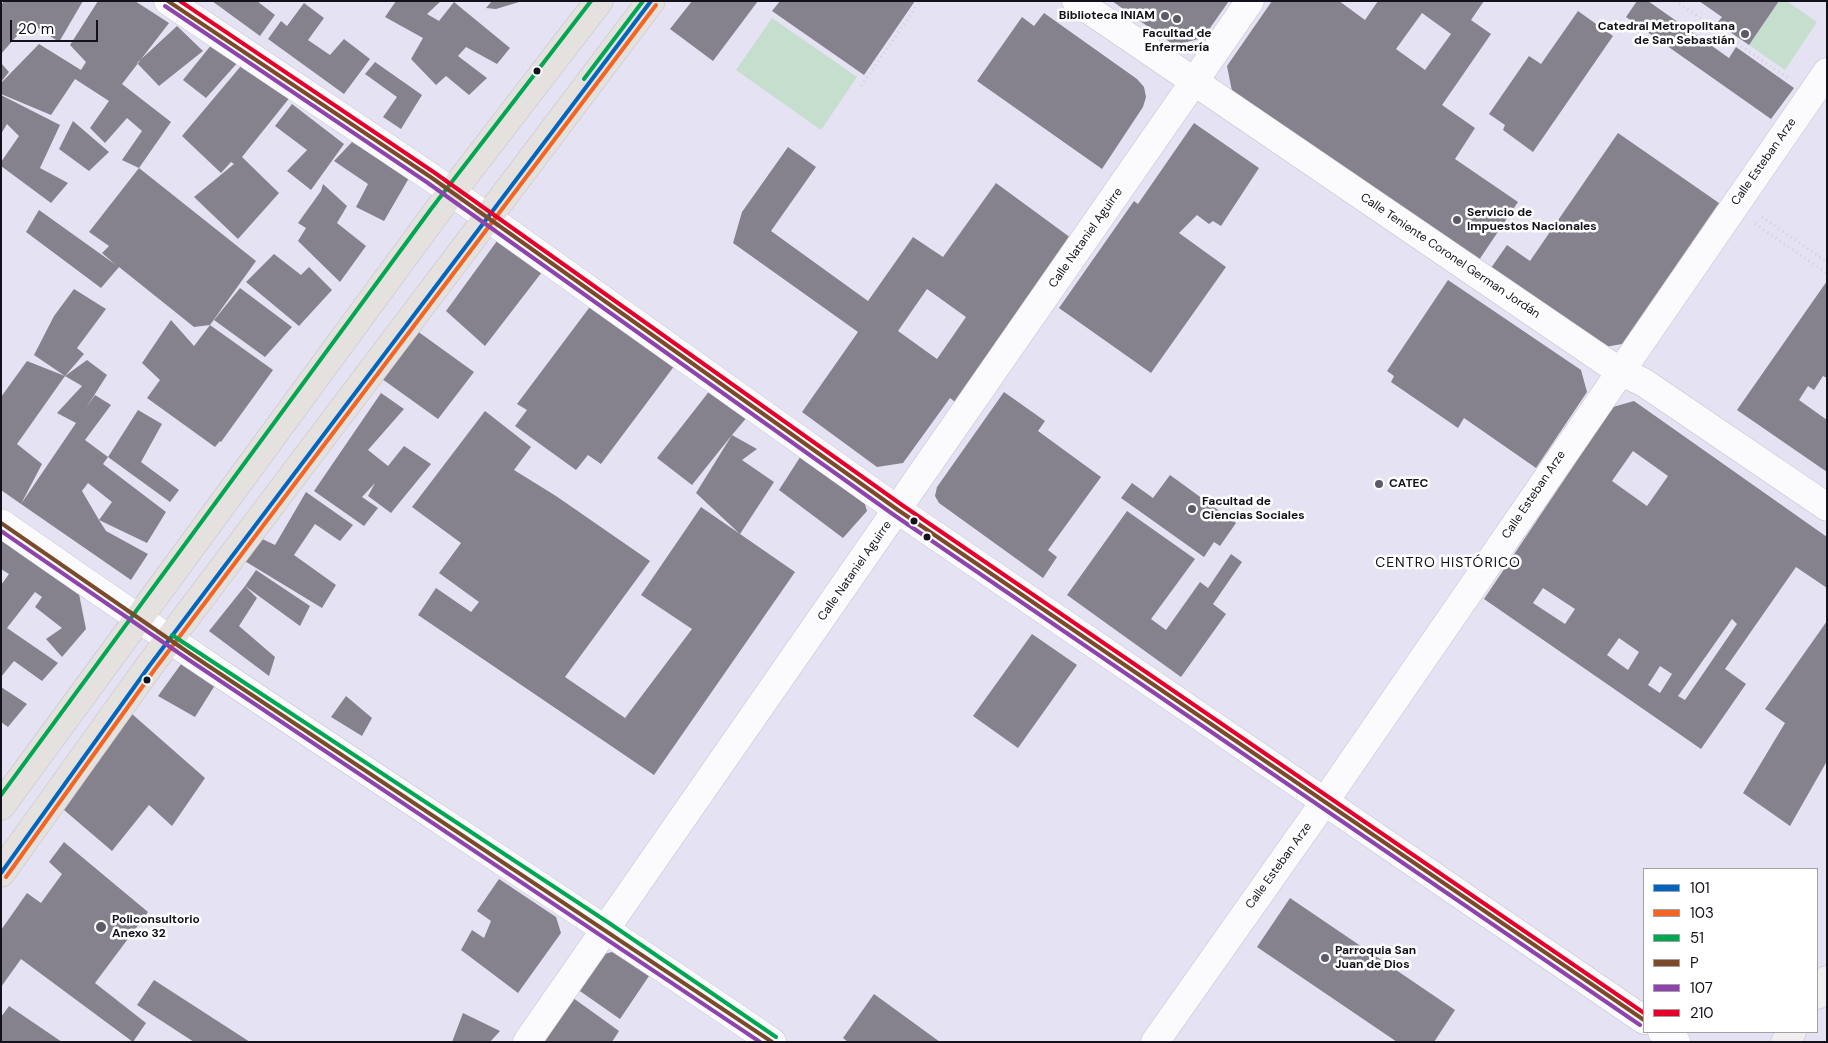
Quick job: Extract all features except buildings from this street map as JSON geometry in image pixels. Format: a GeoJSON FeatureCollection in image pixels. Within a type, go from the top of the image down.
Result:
{"type":"FeatureCollection","features":[{"type":"Feature","properties":{"kind":"main road"},"geometry":{"type":"LineString","coordinates":[[1,806],[452,193],[599,1]]}},
{"type":"Feature","properties":{"kind":"main road"},"geometry":{"type":"LineString","coordinates":[[1,873],[169,640],[651,1]]}},
{"type":"Feature","properties":{"kind":"main road"},"geometry":{"type":"LineString","coordinates":[[1818,994],[1827,980]]}},
{"type":"Feature","properties":{"kind":"street"},"geometry":{"type":"LineString","coordinates":[[168,1],[452,193],[898,510],[1643,1019]]}},
{"type":"Feature","properties":{"kind":"street","name":"Calle Teniente Coronel German Jordán"},"geometry":{"type":"LineString","coordinates":[[1076,1],[1619,371],[1643,382],[1827,507]]}},
{"type":"Feature","properties":{"kind":"street","name":"Calle Nataniel Aguirre"},"geometry":{"type":"LineString","coordinates":[[527,1042],[1250,1]]}},
{"type":"Feature","properties":{"kind":"street","name":"Calle Esteban Arze"},"geometry":{"type":"LineString","coordinates":[[1155,1042],[1325,801],[1619,371],[1827,72]]}},
{"type":"Feature","properties":{"kind":"street"},"geometry":{"type":"LineString","coordinates":[[1,523],[138,620],[606,928],[772,1042]]}},
{"type":"Feature","properties":{"kind":"street"},"geometry":{"type":"LineString","coordinates":[[1663,1033],[1676,1042]]}},
{"type":"Feature","properties":{"kind":"path"},"geometry":{"type":"LineString","coordinates":[[861,86],[920,1]]}},
{"type":"Feature","properties":{"kind":"path"},"geometry":{"type":"LineString","coordinates":[[1675,1],[1812,94]]}},
{"type":"Feature","properties":{"kind":"path"},"geometry":{"type":"LineString","coordinates":[[1755,212],[1827,262]]}},
{"type":"Feature","properties":{"kind":"path"},"geometry":{"type":"LineString","coordinates":[[1749,219],[1827,273]]}},
{"type":"Feature","properties":{"kind":"green space"},"geometry":{"type":"Polygon","coordinates":[[[1779,1],[1787,1],[1817,22],[1785,70],[1749,45],[1779,1]]]}},
{"type":"Feature","properties":{"kind":"green space"},"geometry":{"type":"Polygon","coordinates":[[[772,18],[857,77],[821,130],[736,70],[772,18]]]}},
{"type":"Feature","properties":{"kind":"transit line","name":"P"},"geometry":{"type":"LineString","coordinates":[[168,1],[432,178],[898,510],[1643,1019]]}},
{"type":"Feature","properties":{"kind":"transit line","name":"210"},"geometry":{"type":"LineString","coordinates":[[180,1],[435,173],[902,505],[1643,1012]]}},
{"type":"Feature","properties":{"kind":"transit line","name":"51"},"geometry":{"type":"LineString","coordinates":[[1,795],[431,209],[591,1]]}},
{"type":"Feature","properties":{"kind":"transit line","name":"51"},"geometry":{"type":"LineString","coordinates":[[584,79],[643,1]]}},
{"type":"Feature","properties":{"kind":"transit line","name":"101"},"geometry":{"type":"LineString","coordinates":[[1,873],[150,665],[651,1]]}},
{"type":"Feature","properties":{"kind":"transit line","name":"103"},"geometry":{"type":"LineString","coordinates":[[6,877],[155,669],[656,5]]}},
{"type":"Feature","properties":{"kind":"transit line","name":"107"},"geometry":{"type":"LineString","coordinates":[[165,6],[428,183],[894,515],[1640,1025]]}},
{"type":"Feature","properties":{"kind":"transit line","name":"P"},"geometry":{"type":"LineString","coordinates":[[1,523],[192,655],[772,1042]]}},
{"type":"Feature","properties":{"kind":"transit line","name":"107"},"geometry":{"type":"LineString","coordinates":[[1,531],[189,660],[760,1042]]}},
{"type":"Feature","properties":{"kind":"transit line","name":"51"},"geometry":{"type":"LineString","coordinates":[[172,635],[609,923],[776,1037]]}},
{"type":"Feature","properties":{"kind":"place","name":"Biblioteca INIAM"},"geometry":{"type":"Point","coordinates":[1165,16]}},
{"type":"Feature","properties":{"kind":"place","name":"Facultad de Enfermería"},"geometry":{"type":"Point","coordinates":[1177,19]}},
{"type":"Feature","properties":{"kind":"place","name":"Catedral Metropolitana de San Sebastián"},"geometry":{"type":"Point","coordinates":[1745,34]}},
{"type":"Feature","properties":{"kind":"place","name":"Servicio de Impuestos Nacionales"},"geometry":{"type":"Point","coordinates":[1457,220]}},
{"type":"Feature","properties":{"kind":"place","name":"CATEC"},"geometry":{"type":"Point","coordinates":[1379,484]}},
{"type":"Feature","properties":{"kind":"place","name":"Facultad de Ciencias Sociales"},"geometry":{"type":"Point","coordinates":[1192,509]}},
{"type":"Feature","properties":{"kind":"place","name":"Policonsultorio Anexo 32"},"geometry":{"type":"Point","coordinates":[101,927]}},
{"type":"Feature","properties":{"kind":"place","name":"Parroquia San Juan de Dios"},"geometry":{"type":"Point","coordinates":[1325,958]}},
{"type":"Feature","properties":{"kind":"district","name":"CENTRO HISTÓRICO"},"geometry":{"type":"Point","coordinates":[1448,563]}}]}
